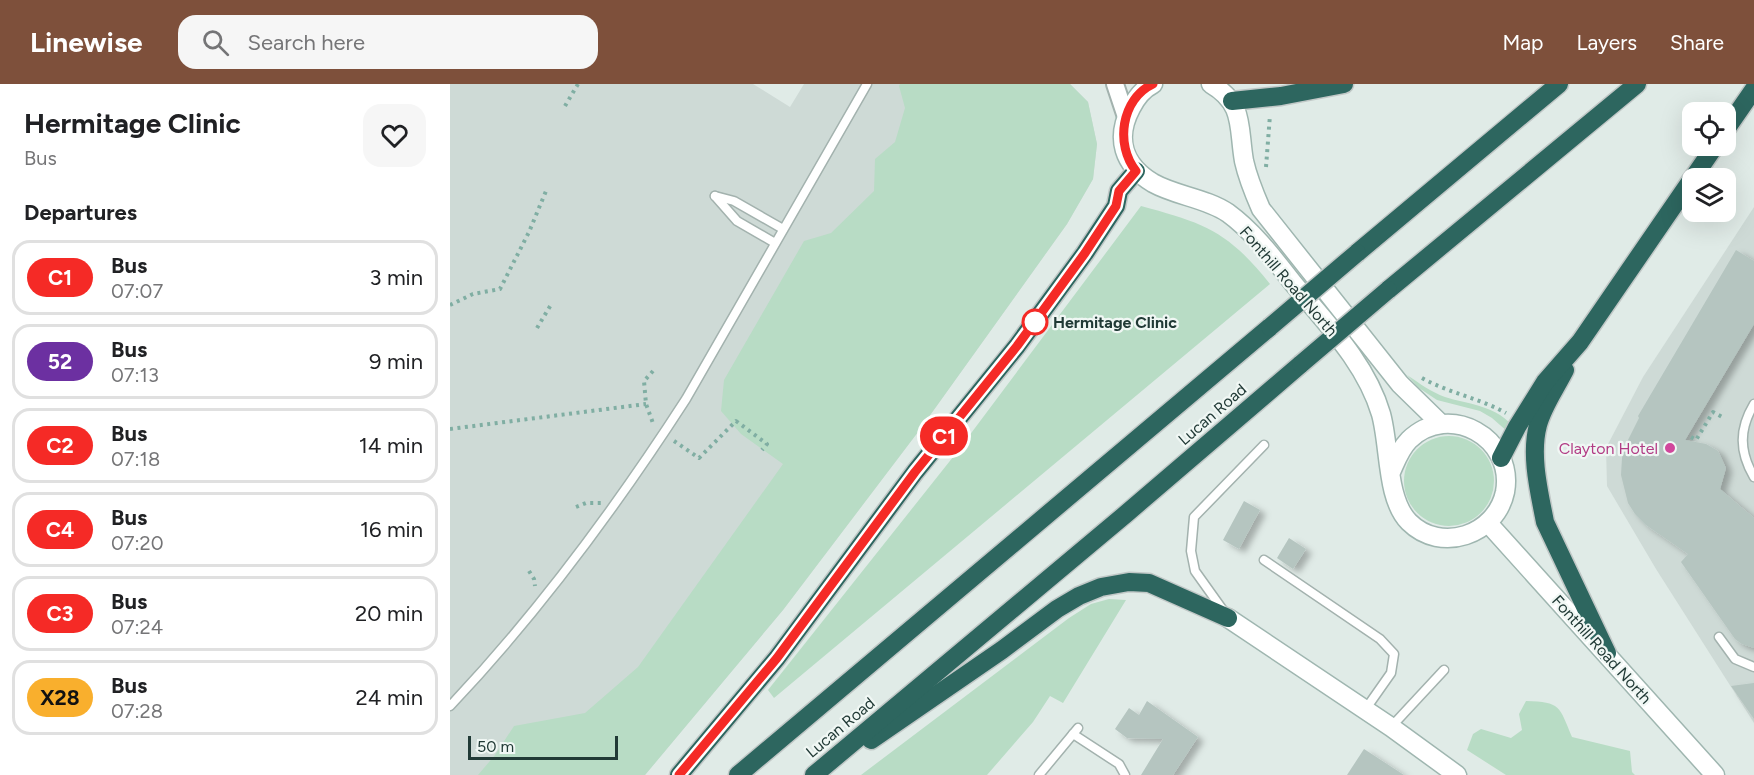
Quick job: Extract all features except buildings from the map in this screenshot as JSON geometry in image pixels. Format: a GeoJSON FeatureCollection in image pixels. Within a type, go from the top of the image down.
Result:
{"type":"FeatureCollection","features":[{"type":"Feature","properties":{"kind":"highway"},"geometry":{"type":"LineString","coordinates":[[1232,101],[1281,96],[1344,84]]}},
{"type":"Feature","properties":{"kind":"highway","name":"Lucan Road"},"geometry":{"type":"LineString","coordinates":[[738,775],[1559,84]]}},
{"type":"Feature","properties":{"kind":"highway","name":"Lucan Road"},"geometry":{"type":"LineString","coordinates":[[814,775],[1127,513],[1388,290],[1637,84]]}},
{"type":"Feature","properties":{"kind":"highway"},"geometry":{"type":"LineString","coordinates":[[1736,116],[1754,89]]}},
{"type":"Feature","properties":{"kind":"highway"},"geometry":{"type":"LineString","coordinates":[[679,775],[777,658],[915,472],[1017,346],[1085,253],[1116,206],[1119,191],[1136,171]]}},
{"type":"Feature","properties":{"kind":"highway"},"geometry":{"type":"LineString","coordinates":[[1607,653],[1545,522],[1534,447],[1543,411],[1580,342],[1682,194]]}},
{"type":"Feature","properties":{"kind":"highway"},"geometry":{"type":"LineString","coordinates":[[1501,458],[1545,382],[1580,342]]}},
{"type":"Feature","properties":{"kind":"highway"},"geometry":{"type":"LineString","coordinates":[[821,775],[1002,650],[1057,609],[1101,586],[1129,582],[1149,583],[1228,618]]}},
{"type":"Feature","properties":{"kind":"main road"},"geometry":{"type":"LineString","coordinates":[[1136,171],[1128,161],[1122,138],[1126,117],[1136,98],[1153,84]]}},
{"type":"Feature","properties":{"kind":"main road"},"geometry":{"type":"LineString","coordinates":[[1211,84],[1232,101]]}},
{"type":"Feature","properties":{"kind":"main road","name":"Fonthill Road North"},"geometry":{"type":"LineString","coordinates":[[1232,101],[1239,116],[1249,184],[1261,209],[1400,384],[1441,424]]}},
{"type":"Feature","properties":{"kind":"main road","name":"Fonthill Road North"},"geometry":{"type":"LineString","coordinates":[[1136,171],[1160,187],[1227,212],[1278,264],[1347,349],[1360,369],[1380,413],[1395,498],[1401,512],[1410,522],[1420,531],[1432,536],[1455,538],[1477,531],[1488,523],[1715,775]]}},
{"type":"Feature","properties":{"kind":"main road"},"geometry":{"type":"LineString","coordinates":[[1391,472],[1399,453],[1408,441],[1429,427],[1451,423],[1480,432],[1501,458],[1504,468],[1505,490],[1496,513],[1488,523]]}},
{"type":"Feature","properties":{"kind":"main road"},"geometry":{"type":"LineString","coordinates":[[1228,618],[1391,727],[1457,775]]}},
{"type":"Feature","properties":{"kind":"street"},"geometry":{"type":"LineString","coordinates":[[1115,84],[1126,117]]}},
{"type":"Feature","properties":{"kind":"lane"},"geometry":{"type":"LineString","coordinates":[[450,706],[531,617],[612,510],[663,434],[686,399],[867,84]]}},
{"type":"Feature","properties":{"kind":"lane"},"geometry":{"type":"LineString","coordinates":[[775,243],[737,221],[715,196],[734,201],[783,230]]}},
{"type":"Feature","properties":{"kind":"lane"},"geometry":{"type":"LineString","coordinates":[[1754,404],[1745,419],[1743,439],[1750,470],[1754,477]]}},
{"type":"Feature","properties":{"kind":"lane"},"geometry":{"type":"LineString","coordinates":[[1228,618],[1195,571],[1191,551],[1194,517],[1264,445]]}},
{"type":"Feature","properties":{"kind":"lane"},"geometry":{"type":"LineString","coordinates":[[1264,561],[1380,639],[1394,654],[1391,672],[1365,710]]}},
{"type":"Feature","properties":{"kind":"lane"},"geometry":{"type":"LineString","coordinates":[[1719,637],[1735,659],[1754,667]]}},
{"type":"Feature","properties":{"kind":"lane"},"geometry":{"type":"LineString","coordinates":[[1391,727],[1444,670]]}},
{"type":"Feature","properties":{"kind":"lane"},"geometry":{"type":"LineString","coordinates":[[1040,775],[1076,731],[1119,764],[1125,775]]}},
{"type":"Feature","properties":{"kind":"path"},"geometry":{"type":"LineString","coordinates":[[565,106],[578,84]]}},
{"type":"Feature","properties":{"kind":"path"},"geometry":{"type":"LineString","coordinates":[[1265,170],[1270,115]]}},
{"type":"Feature","properties":{"kind":"path"},"geometry":{"type":"LineString","coordinates":[[450,305],[473,294],[500,289],[546,192]]}},
{"type":"Feature","properties":{"kind":"path"},"geometry":{"type":"LineString","coordinates":[[537,328],[552,303]]}},
{"type":"Feature","properties":{"kind":"path"},"geometry":{"type":"LineString","coordinates":[[653,371],[645,381],[645,404],[655,429],[699,458],[736,421],[767,444],[762,450]]}},
{"type":"Feature","properties":{"kind":"path"},"geometry":{"type":"LineString","coordinates":[[1417,375],[1444,389],[1478,398],[1509,415]]}},
{"type":"Feature","properties":{"kind":"path"},"geometry":{"type":"LineString","coordinates":[[450,429],[645,404]]}},
{"type":"Feature","properties":{"kind":"path"},"geometry":{"type":"LineString","coordinates":[[1691,437],[1696,440],[1713,412],[1724,418]]}},
{"type":"Feature","properties":{"kind":"path"},"geometry":{"type":"LineString","coordinates":[[576,507],[600,501],[612,510]]}},
{"type":"Feature","properties":{"kind":"shaded area","name":"Hermitage Clinic"},"geometry":{"type":"Polygon","coordinates":[[[450,84],[753,84],[790,107],[804,84],[1070,84],[1088,102],[1097,144],[1093,179],[1067,224],[918,432],[783,610],[645,775],[450,775],[450,84]]]}},
{"type":"Feature","properties":{"kind":"shaded area"},"geometry":{"type":"Polygon","coordinates":[[[1754,207],[1754,723],[1656,569],[1607,486],[1606,448],[1643,377],[1754,207]]]}},
{"type":"Feature","properties":{"kind":"green space"},"geometry":{"type":"Polygon","coordinates":[[[900,84],[1070,84],[1088,102],[1097,144],[1093,179],[1067,224],[918,432],[783,610],[645,775],[478,775],[495,755],[514,726],[585,713],[638,667],[783,464],[741,434],[721,411],[724,380],[804,241],[831,233],[874,191],[875,159],[895,142],[905,108],[900,84]]]}},
{"type":"Feature","properties":{"kind":"green space"},"geometry":{"type":"Polygon","coordinates":[[[1141,206],[1182,218],[1213,232],[1241,252],[1270,284],[774,698],[768,690],[957,452],[1141,206]]]}},
{"type":"Feature","properties":{"kind":"green space"},"geometry":{"type":"Polygon","coordinates":[[[1407,375],[1440,395],[1496,413],[1511,424],[1508,432],[1480,411],[1437,400],[1419,388],[1407,375]]]}},
{"type":"Feature","properties":{"kind":"green space"},"geometry":{"type":"Polygon","coordinates":[[[1449,436],[1466,440],[1481,449],[1490,464],[1494,481],[1490,498],[1481,513],[1466,522],[1449,526],[1432,522],[1417,513],[1408,498],[1404,481],[1408,464],[1417,449],[1432,440],[1449,436]]]}},
{"type":"Feature","properties":{"kind":"green space"},"geometry":{"type":"Polygon","coordinates":[[[1109,599],[1126,600],[1063,703],[1050,696],[1033,722],[987,775],[861,775],[1069,618],[1091,604],[1109,599]]]}},
{"type":"Feature","properties":{"kind":"green space"},"geometry":{"type":"Polygon","coordinates":[[[1526,701],[1546,703],[1557,708],[1572,737],[1630,751],[1632,772],[1635,775],[1506,775],[1467,750],[1473,734],[1481,729],[1511,738],[1522,730],[1519,714],[1526,701]]]}},
{"type":"Feature","properties":{"kind":"bus line","name":"C1"},"geometry":{"type":"LineString","coordinates":[[679,775],[777,658],[915,472],[1017,346],[1085,253],[1116,206],[1119,191],[1136,171],[1128,161],[1125,152],[1122,138],[1124,125],[1136,98],[1153,84]]}},
{"type":"Feature","properties":{"kind":"place","name":"Hermitage Clinic"},"geometry":{"type":"Point","coordinates":[1035,322]}},
{"type":"Feature","properties":{"kind":"place","name":"Clayton Hotel"},"geometry":{"type":"Point","coordinates":[1670,448]}}]}
